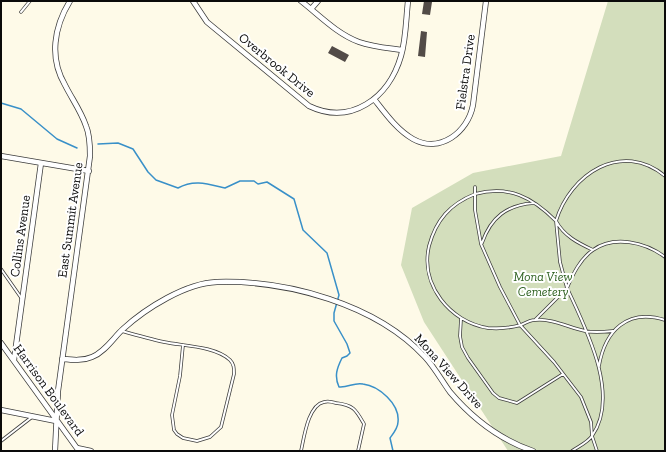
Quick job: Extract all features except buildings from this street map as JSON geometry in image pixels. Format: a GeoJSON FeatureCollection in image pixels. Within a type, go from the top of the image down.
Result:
{"type":"FeatureCollection","features":[{"type":"Feature","properties":{"kind":"street","name":"East Summit Avenue"},"geometry":{"type":"LineString","coordinates":[[54,451],[62,359],[89,171],[90,149],[87,127],[82,114],[64,84],[56,63],[55,50],[58,26],[70,1]]}},
{"type":"Feature","properties":{"kind":"street","name":"Overbrook Drive"},"geometry":{"type":"LineString","coordinates":[[193,1],[207,22],[309,106],[323,112],[347,113],[357,110],[374,99],[393,74],[402,50],[408,1]]}},
{"type":"Feature","properties":{"kind":"street"},"geometry":{"type":"LineString","coordinates":[[301,1],[338,31],[351,38],[374,45],[402,50]]}},
{"type":"Feature","properties":{"kind":"street"},"geometry":{"type":"LineString","coordinates":[[311,9],[318,1]]}},
{"type":"Feature","properties":{"kind":"street","name":"Fielstra Drive"},"geometry":{"type":"LineString","coordinates":[[374,99],[395,124],[414,140],[424,142],[442,142],[459,133],[470,118],[473,105],[486,1]]}},
{"type":"Feature","properties":{"kind":"street"},"geometry":{"type":"LineString","coordinates":[[1,156],[89,171]]}},
{"type":"Feature","properties":{"kind":"street","name":"Collins Avenue"},"geometry":{"type":"LineString","coordinates":[[14,360],[41,163]]}},
{"type":"Feature","properties":{"kind":"street","name":"Mona View Drive"},"geometry":{"type":"LineString","coordinates":[[62,359],[79,360],[94,356],[121,331],[162,301],[200,285],[216,282],[251,283],[303,291],[341,304],[376,320],[406,339],[426,358],[462,405],[482,423],[494,432],[533,451]]}},
{"type":"Feature","properties":{"kind":"street","name":"Harrison Boulevard"},"geometry":{"type":"LineString","coordinates":[[1,343],[78,450]]}},
{"type":"Feature","properties":{"kind":"street"},"geometry":{"type":"LineString","coordinates":[[1,410],[56,421]]}},
{"type":"Feature","properties":{"kind":"street"},"geometry":{"type":"LineString","coordinates":[[78,450],[91,451]]}},
{"type":"Feature","properties":{"kind":"lane"},"geometry":{"type":"LineString","coordinates":[[21,12],[30,1]]}},
{"type":"Feature","properties":{"kind":"lane"},"geometry":{"type":"LineString","coordinates":[[599,366],[567,288],[560,262],[556,221],[559,211],[570,191],[580,181],[599,167],[620,161],[634,161],[647,164],[665,176]]}},
{"type":"Feature","properties":{"kind":"lane"},"geometry":{"type":"LineString","coordinates":[[475,187],[475,210],[482,244],[500,287],[520,325],[577,392],[587,410],[591,422],[592,436],[597,451]]}},
{"type":"Feature","properties":{"kind":"lane"},"geometry":{"type":"LineString","coordinates":[[593,250],[575,241],[564,233],[556,221],[536,203],[520,194],[505,191],[491,191],[475,194],[461,200],[444,214],[431,238],[428,259],[432,286],[445,306],[461,319],[488,328],[505,328],[535,320],[567,288],[576,269],[593,250],[604,244],[616,242],[634,243],[646,246],[665,257]]}},
{"type":"Feature","properties":{"kind":"lane"},"geometry":{"type":"LineString","coordinates":[[482,244],[492,223],[499,216],[511,207],[536,203]]}},
{"type":"Feature","properties":{"kind":"lane"},"geometry":{"type":"LineString","coordinates":[[1,269],[22,300]]}},
{"type":"Feature","properties":{"kind":"lane"},"geometry":{"type":"LineString","coordinates":[[572,451],[592,436],[598,424],[601,411],[599,366],[602,350],[613,331],[622,324],[638,317],[665,320]]}},
{"type":"Feature","properties":{"kind":"lane"},"geometry":{"type":"LineString","coordinates":[[461,319],[460,336],[462,347],[487,386],[499,398],[517,403],[563,374]]}},
{"type":"Feature","properties":{"kind":"lane"},"geometry":{"type":"LineString","coordinates":[[535,320],[585,332],[613,331]]}},
{"type":"Feature","properties":{"kind":"lane"},"geometry":{"type":"LineString","coordinates":[[121,331],[216,352],[229,358],[234,364],[234,374],[221,427],[210,436],[197,441],[183,438],[174,430],[173,406],[180,376],[183,345]]}},
{"type":"Feature","properties":{"kind":"lane"},"geometry":{"type":"LineString","coordinates":[[301,451],[308,419],[317,405],[324,401],[344,404],[354,408],[364,424],[358,451]]}},
{"type":"Feature","properties":{"kind":"lane"},"geometry":{"type":"LineString","coordinates":[[1,441],[33,416]]}},
{"type":"Feature","properties":{"kind":"green space","name":"Mona View Cemetery"},"geometry":{"type":"Polygon","coordinates":[[[608,1],[665,1],[665,451],[508,451],[424,322],[401,265],[412,208],[473,173],[561,156],[608,1]]]}},
{"type":"Feature","properties":{"kind":"waterway"},"geometry":{"type":"LineString","coordinates":[[1,103],[21,109],[57,139],[77,148]]}},
{"type":"Feature","properties":{"kind":"waterway"},"geometry":{"type":"LineString","coordinates":[[98,144],[118,143],[133,149],[148,172],[156,180],[178,188],[195,183],[225,188],[240,181],[254,181],[258,184],[267,182],[294,199],[303,230],[327,253],[339,295],[334,313],[334,321],[347,344],[350,353],[342,358],[338,369],[336,376],[339,387],[354,384],[369,385],[376,388],[387,397],[396,409],[398,415],[398,424],[390,438],[393,451]]}}]}
